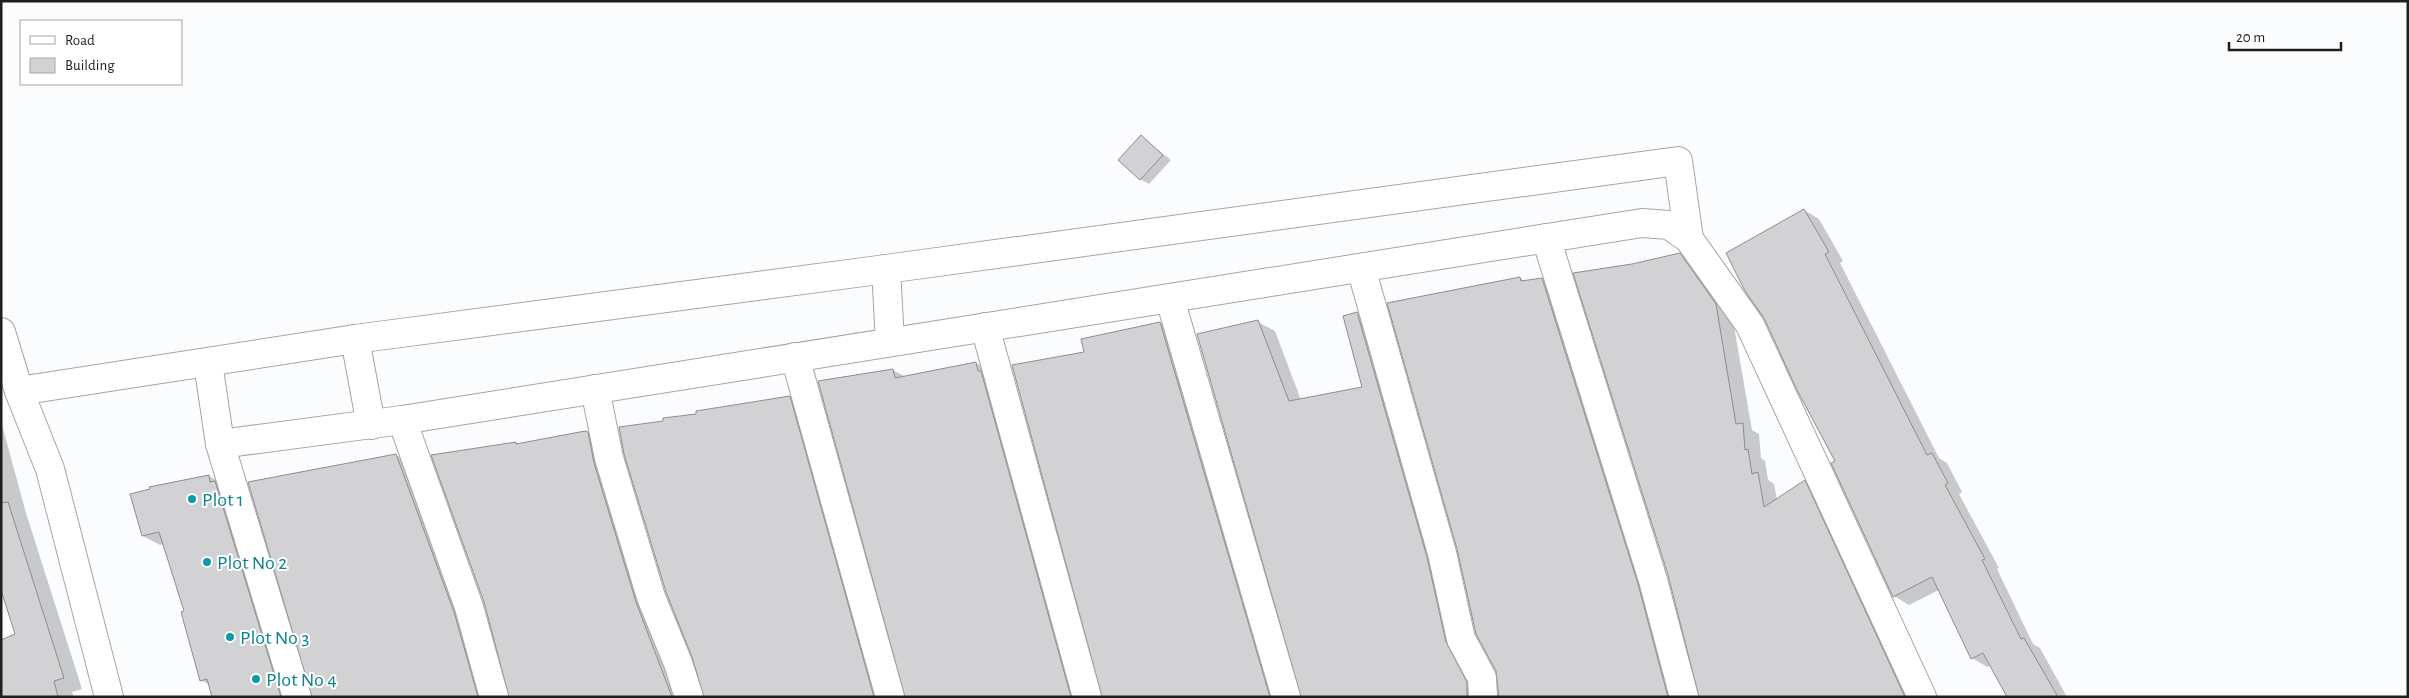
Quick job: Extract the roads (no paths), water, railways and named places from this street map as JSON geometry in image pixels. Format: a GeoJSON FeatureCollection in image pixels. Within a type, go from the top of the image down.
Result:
{"type":"FeatureCollection","features":[{"type":"Feature","properties":{"kind":"street"},"geometry":{"type":"LineString","coordinates":[[19,391],[355,339],[1678,161],[1689,239]]}},
{"type":"Feature","properties":{"kind":"street"},"geometry":{"type":"LineString","coordinates":[[220,444],[371,425],[1546,238],[1642,224],[1669,225],[1689,239],[1750,325],[1922,697]]}},
{"type":"Feature","properties":{"kind":"street"},"geometry":{"type":"LineString","coordinates":[[1546,238],[1653,580],[1684,697]]}},
{"type":"Feature","properties":{"kind":"street"},"geometry":{"type":"LineString","coordinates":[[1361,268],[1442,552],[1461,640],[1482,678],[1483,697]]}},
{"type":"Feature","properties":{"kind":"street"},"geometry":{"type":"LineString","coordinates":[[886,269],[890,342]]}},
{"type":"Feature","properties":{"kind":"street"},"geometry":{"type":"LineString","coordinates":[[1170,299],[1286,697]]}},
{"type":"Feature","properties":{"kind":"street"},"geometry":{"type":"LineString","coordinates":[[985,326],[1087,697]]}},
{"type":"Feature","properties":{"kind":"street"},"geometry":{"type":"LineString","coordinates":[[1,332],[19,391],[50,469],[109,697]]}},
{"type":"Feature","properties":{"kind":"street"},"geometry":{"type":"LineString","coordinates":[[355,339],[371,425]]}},
{"type":"Feature","properties":{"kind":"street"},"geometry":{"type":"LineString","coordinates":[[795,357],[890,697]]}},
{"type":"Feature","properties":{"kind":"street"},"geometry":{"type":"LineString","coordinates":[[208,362],[220,444],[298,697]]}},
{"type":"Feature","properties":{"kind":"street"},"geometry":{"type":"LineString","coordinates":[[595,389],[609,458],[651,597],[678,663],[689,697]]}},
{"type":"Feature","properties":{"kind":"street"},"geometry":{"type":"LineString","coordinates":[[402,420],[469,607],[494,697]]}},
{"type":"Feature","properties":{"kind":"place","name":"Plot 1"},"geometry":{"type":"Point","coordinates":[192,499]}},
{"type":"Feature","properties":{"kind":"place","name":"Plot No 2"},"geometry":{"type":"Point","coordinates":[207,562]}},
{"type":"Feature","properties":{"kind":"place","name":"Plot No 3"},"geometry":{"type":"Point","coordinates":[230,637]}},
{"type":"Feature","properties":{"kind":"place","name":"Plot No 4"},"geometry":{"type":"Point","coordinates":[256,679]}}]}
